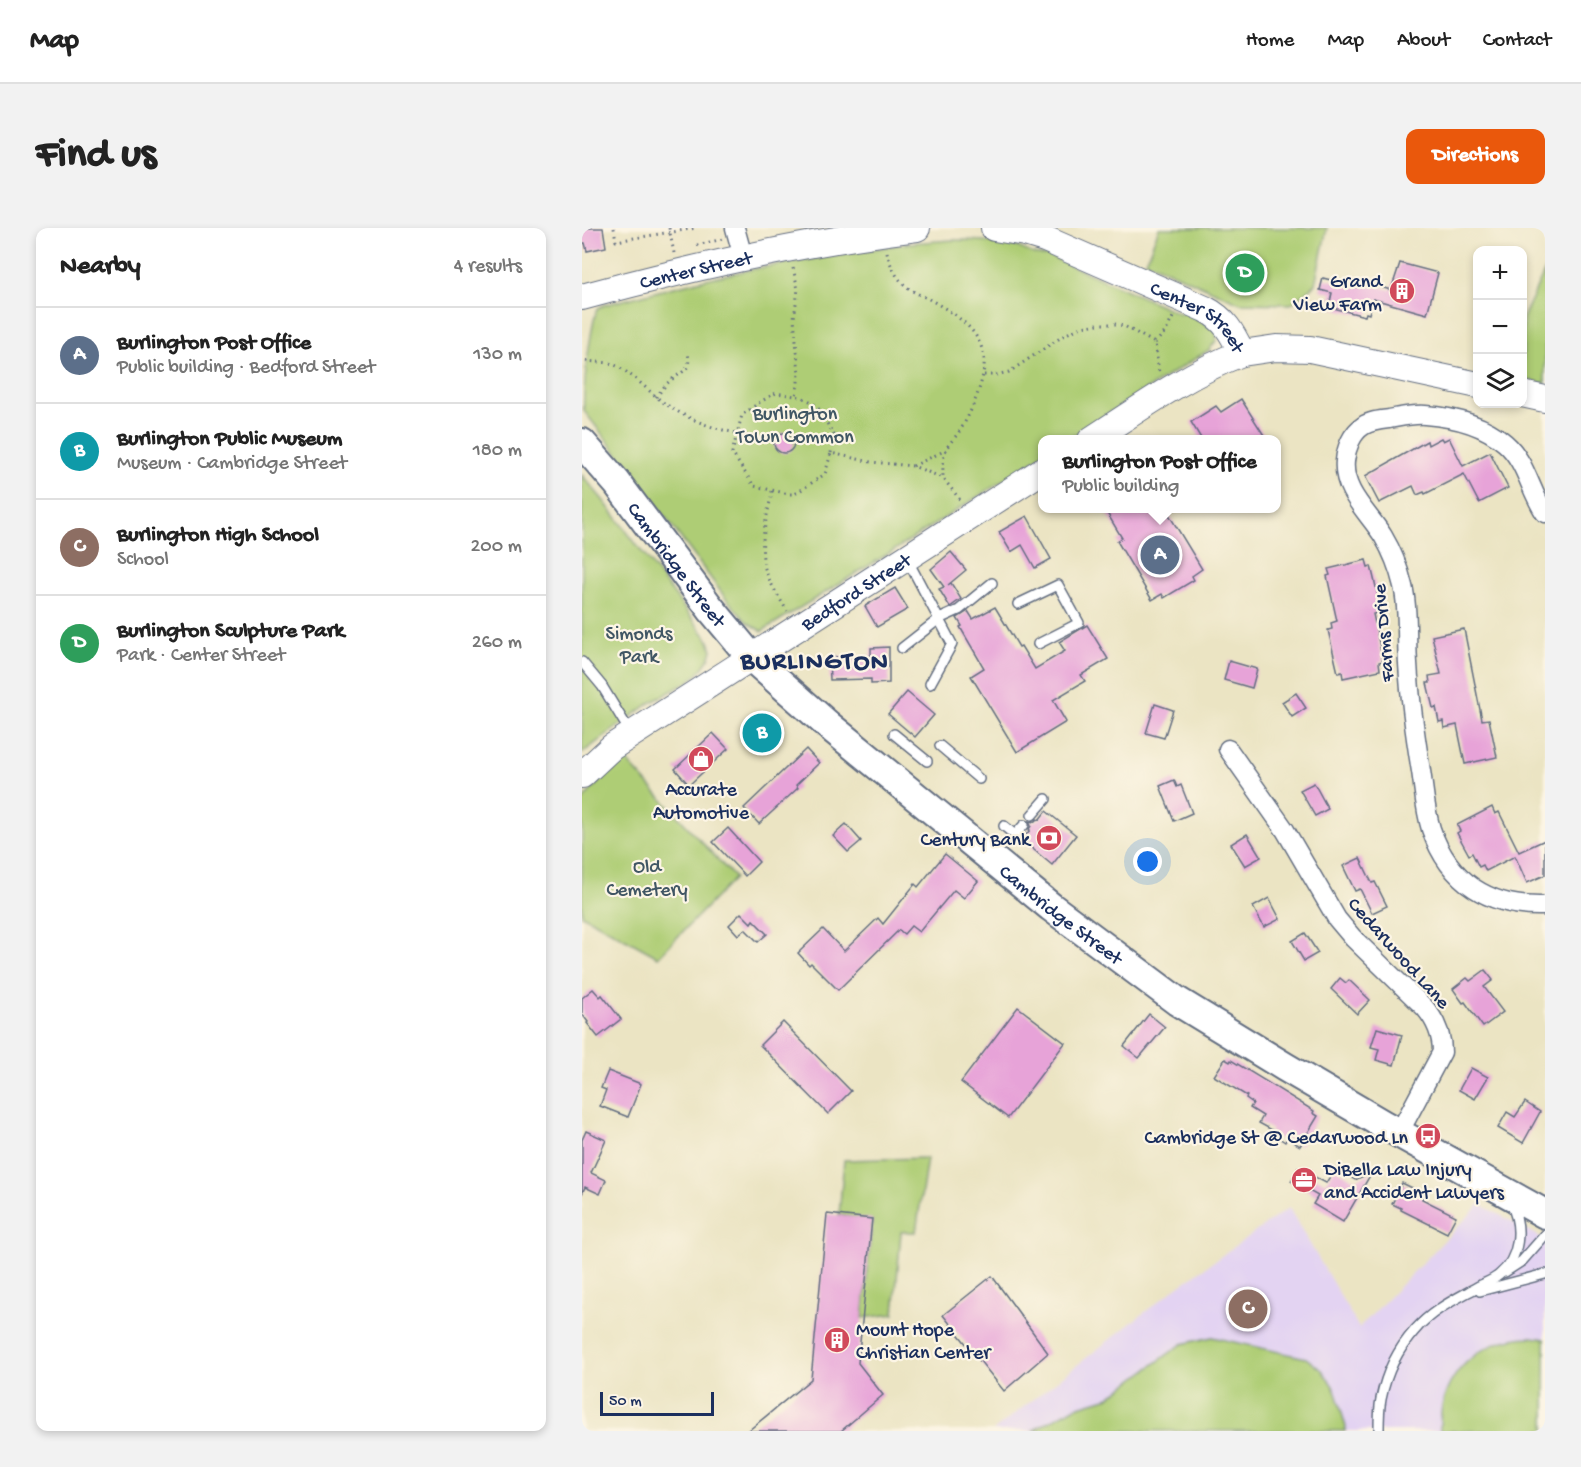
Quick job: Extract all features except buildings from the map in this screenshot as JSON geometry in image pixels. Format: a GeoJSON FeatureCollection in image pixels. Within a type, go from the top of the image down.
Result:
{"type":"FeatureCollection","features":[{"type":"Feature","properties":{"kind":"main road","name":"Center Street"},"geometry":{"type":"LineString","coordinates":[[582,297],[743,257],[917,228]]}},
{"type":"Feature","properties":{"kind":"main road","name":"Center Street"},"geometry":{"type":"LineString","coordinates":[[994,228],[1025,230],[1214,313],[1229,328],[1242,353],[1276,348],[1310,349],[1473,384]]}},
{"type":"Feature","properties":{"kind":"main road"},"geometry":{"type":"LineString","coordinates":[[1098,435],[1191,378],[1242,353]]}},
{"type":"Feature","properties":{"kind":"main road"},"geometry":{"type":"LineString","coordinates":[[1527,395],[1545,399]]}},
{"type":"Feature","properties":{"kind":"main road","name":"Cambridge Street"},"geometry":{"type":"LineString","coordinates":[[582,443],[616,483],[711,609],[751,657],[813,713],[1065,918],[1177,1001],[1399,1133],[1545,1214]]}},
{"type":"Feature","properties":{"kind":"main road","name":"Bedford Street"},"geometry":{"type":"LineString","coordinates":[[582,775],[612,747],[631,734],[1038,473]]}},
{"type":"Feature","properties":{"kind":"street"},"geometry":{"type":"LineString","coordinates":[[735,228],[743,257]]}},
{"type":"Feature","properties":{"kind":"street","name":"Farms Drive"},"geometry":{"type":"LineString","coordinates":[[1545,513],[1513,452],[1495,436],[1474,425],[1424,415],[1374,421],[1364,424],[1357,431],[1347,449],[1345,469],[1348,485],[1384,538],[1402,584],[1415,738],[1428,818],[1437,842],[1444,857],[1454,870],[1475,890],[1504,902],[1545,906]]}},
{"type":"Feature","properties":{"kind":"street","name":"Cedarwood Lane"},"geometry":{"type":"LineString","coordinates":[[1228,749],[1285,830],[1337,919],[1353,938],[1433,1017],[1442,1040],[1442,1052],[1399,1133]]}},
{"type":"Feature","properties":{"kind":"lane"},"geometry":{"type":"LineString","coordinates":[[906,557],[952,644],[930,684]]}},
{"type":"Feature","properties":{"kind":"lane"},"geometry":{"type":"LineString","coordinates":[[902,648],[939,619],[959,610],[992,583]]}},
{"type":"Feature","properties":{"kind":"lane"},"geometry":{"type":"LineString","coordinates":[[1018,604],[1058,585],[1079,622],[1038,644]]}},
{"type":"Feature","properties":{"kind":"lane"},"geometry":{"type":"LineString","coordinates":[[582,662],[602,686],[631,734]]}},
{"type":"Feature","properties":{"kind":"lane"},"geometry":{"type":"LineString","coordinates":[[894,734],[927,761]]}},
{"type":"Feature","properties":{"kind":"lane"},"geometry":{"type":"LineString","coordinates":[[940,746],[980,779]]}},
{"type":"Feature","properties":{"kind":"lane"},"geometry":{"type":"LineString","coordinates":[[1032,815],[1046,799]]}},
{"type":"Feature","properties":{"kind":"lane"},"geometry":{"type":"LineString","coordinates":[[1004,826],[1015,835],[1024,825]]}},
{"type":"Feature","properties":{"kind":"lane"},"geometry":{"type":"LineString","coordinates":[[1497,1276],[1509,1264],[1515,1250],[1519,1227],[1514,1210],[1504,1191]]}},
{"type":"Feature","properties":{"kind":"lane"},"geometry":{"type":"LineString","coordinates":[[1379,1431],[1380,1401],[1387,1379],[1400,1350],[1415,1329],[1439,1308],[1510,1270],[1522,1261],[1545,1235]]}},
{"type":"Feature","properties":{"kind":"lane"},"geometry":{"type":"LineString","coordinates":[[1525,1279],[1545,1268]]}},
{"type":"Feature","properties":{"kind":"lane"},"geometry":{"type":"LineString","coordinates":[[1460,1297],[1545,1274]]}},
{"type":"Feature","properties":{"kind":"path"},"geometry":{"type":"LineString","coordinates":[[614,228],[616,241],[697,228]]}},
{"type":"Feature","properties":{"kind":"path"},"geometry":{"type":"LineString","coordinates":[[884,232],[888,256],[900,280],[910,289],[960,318],[973,332],[984,356],[984,375],[967,419],[954,440],[946,450],[913,466]]}},
{"type":"Feature","properties":{"kind":"path"},"geometry":{"type":"LineString","coordinates":[[789,249],[798,290],[794,318],[799,374],[796,397]]}},
{"type":"Feature","properties":{"kind":"path"},"geometry":{"type":"LineString","coordinates":[[1155,343],[1166,331],[1176,311]]}},
{"type":"Feature","properties":{"kind":"path"},"geometry":{"type":"LineString","coordinates":[[984,375],[1009,372],[1066,334],[1082,327],[1098,324],[1124,326],[1155,343]]}},
{"type":"Feature","properties":{"kind":"path"},"geometry":{"type":"LineString","coordinates":[[1155,343],[1160,378]]}},
{"type":"Feature","properties":{"kind":"path"},"geometry":{"type":"LineString","coordinates":[[656,397],[672,379],[685,370],[689,361],[688,353]]}},
{"type":"Feature","properties":{"kind":"path"},"geometry":{"type":"LineString","coordinates":[[586,361],[608,363],[619,367],[677,411],[701,424],[736,433]]}},
{"type":"Feature","properties":{"kind":"path"},"geometry":{"type":"LineString","coordinates":[[776,393],[806,399],[815,404],[834,436],[825,474],[793,494],[754,486],[732,453],[736,433],[742,415],[776,393]]}},
{"type":"Feature","properties":{"kind":"path"},"geometry":{"type":"LineString","coordinates":[[943,478],[946,450]]}},
{"type":"Feature","properties":{"kind":"path"},"geometry":{"type":"LineString","coordinates":[[831,453],[871,462],[913,466],[943,478],[970,516]]}},
{"type":"Feature","properties":{"kind":"path"},"geometry":{"type":"LineString","coordinates":[[772,490],[763,545],[764,566],[781,601],[798,627]]}},
{"type":"Feature","properties":{"kind":"shaded area"},"geometry":{"type":"Polygon","coordinates":[[[1480,1204],[1545,1240],[1545,1431],[993,1431],[1172,1291],[1289,1208],[1359,1328],[1480,1204]]]}},
{"type":"Feature","properties":{"kind":"green space"},"geometry":{"type":"Polygon","coordinates":[[[1159,228],[1327,228],[1315,284],[1291,304],[1240,303],[1146,261],[1159,228]]]}},
{"type":"Feature","properties":{"kind":"green space","name":"Burlington Town Common"},"geometry":{"type":"Polygon","coordinates":[[[953,240],[982,241],[1016,246],[1039,255],[1049,256],[1181,314],[1183,310],[1217,331],[1216,341],[1209,350],[1074,435],[1038,435],[1038,458],[762,631],[747,622],[724,596],[584,411],[587,362],[596,312],[604,305],[706,279],[910,243],[953,240]]]}},
{"type":"Feature","properties":{"kind":"green space"},"geometry":{"type":"Polygon","coordinates":[[[1545,270],[1545,384],[1527,380],[1527,309],[1545,270]]]}},
{"type":"Feature","properties":{"kind":"green space","name":"Simonds Park"},"geometry":{"type":"Polygon","coordinates":[[[582,475],[709,641],[712,650],[699,673],[688,682],[650,703],[582,753],[582,475]]]}},
{"type":"Feature","properties":{"kind":"green space","name":"Old Cemetery"},"geometry":{"type":"Polygon","coordinates":[[[624,758],[735,878],[658,957],[582,915],[582,801],[624,758]]]}},
{"type":"Feature","properties":{"kind":"green space"},"geometry":{"type":"Polygon","coordinates":[[[927,1158],[916,1232],[901,1232],[894,1314],[863,1318],[872,1220],[839,1215],[844,1160],[927,1158]]]}},
{"type":"Feature","properties":{"kind":"green space"},"geometry":{"type":"Polygon","coordinates":[[[1212,1337],[1306,1358],[1322,1370],[1335,1389],[1346,1427],[1345,1431],[1032,1431],[1076,1407],[1109,1397],[1182,1344],[1212,1337]]]}},
{"type":"Feature","properties":{"kind":"green space"},"geometry":{"type":"Polygon","coordinates":[[[1532,1337],[1545,1339],[1545,1431],[1440,1431],[1441,1411],[1446,1393],[1454,1377],[1465,1364],[1495,1344],[1532,1337]]]}},
{"type":"Feature","properties":{"kind":"place","name":"Burlington Sculpture Park"},"geometry":{"type":"Point","coordinates":[1245,273]}},
{"type":"Feature","properties":{"kind":"place","name":"Grand View Farm"},"geometry":{"type":"Point","coordinates":[1402,291]}},
{"type":"Feature","properties":{"kind":"place","name":"Burlington Post Office"},"geometry":{"type":"Point","coordinates":[1160,555]}},
{"type":"Feature","properties":{"kind":"place","name":"Burlington Public Museum"},"geometry":{"type":"Point","coordinates":[762,733]}},
{"type":"Feature","properties":{"kind":"place","name":"Accurate Automotive"},"geometry":{"type":"Point","coordinates":[701,759]}},
{"type":"Feature","properties":{"kind":"place","name":"Century Bank"},"geometry":{"type":"Point","coordinates":[1049,838]}},
{"type":"Feature","properties":{"kind":"place","name":"Cambridge St @ Cedarwood Ln"},"geometry":{"type":"Point","coordinates":[1428,1136]}},
{"type":"Feature","properties":{"kind":"place","name":"DiBella Law Injury and Accident Lawyers"},"geometry":{"type":"Point","coordinates":[1304,1180]}},
{"type":"Feature","properties":{"kind":"place","name":"Burlington High School"},"geometry":{"type":"Point","coordinates":[1248,1309]}},
{"type":"Feature","properties":{"kind":"place","name":"Mount Hope Christian Center"},"geometry":{"type":"Point","coordinates":[837,1340]}},
{"type":"Feature","properties":{"kind":"district","name":"BURLINGTON"},"geometry":{"type":"Point","coordinates":[815,659]}}]}
